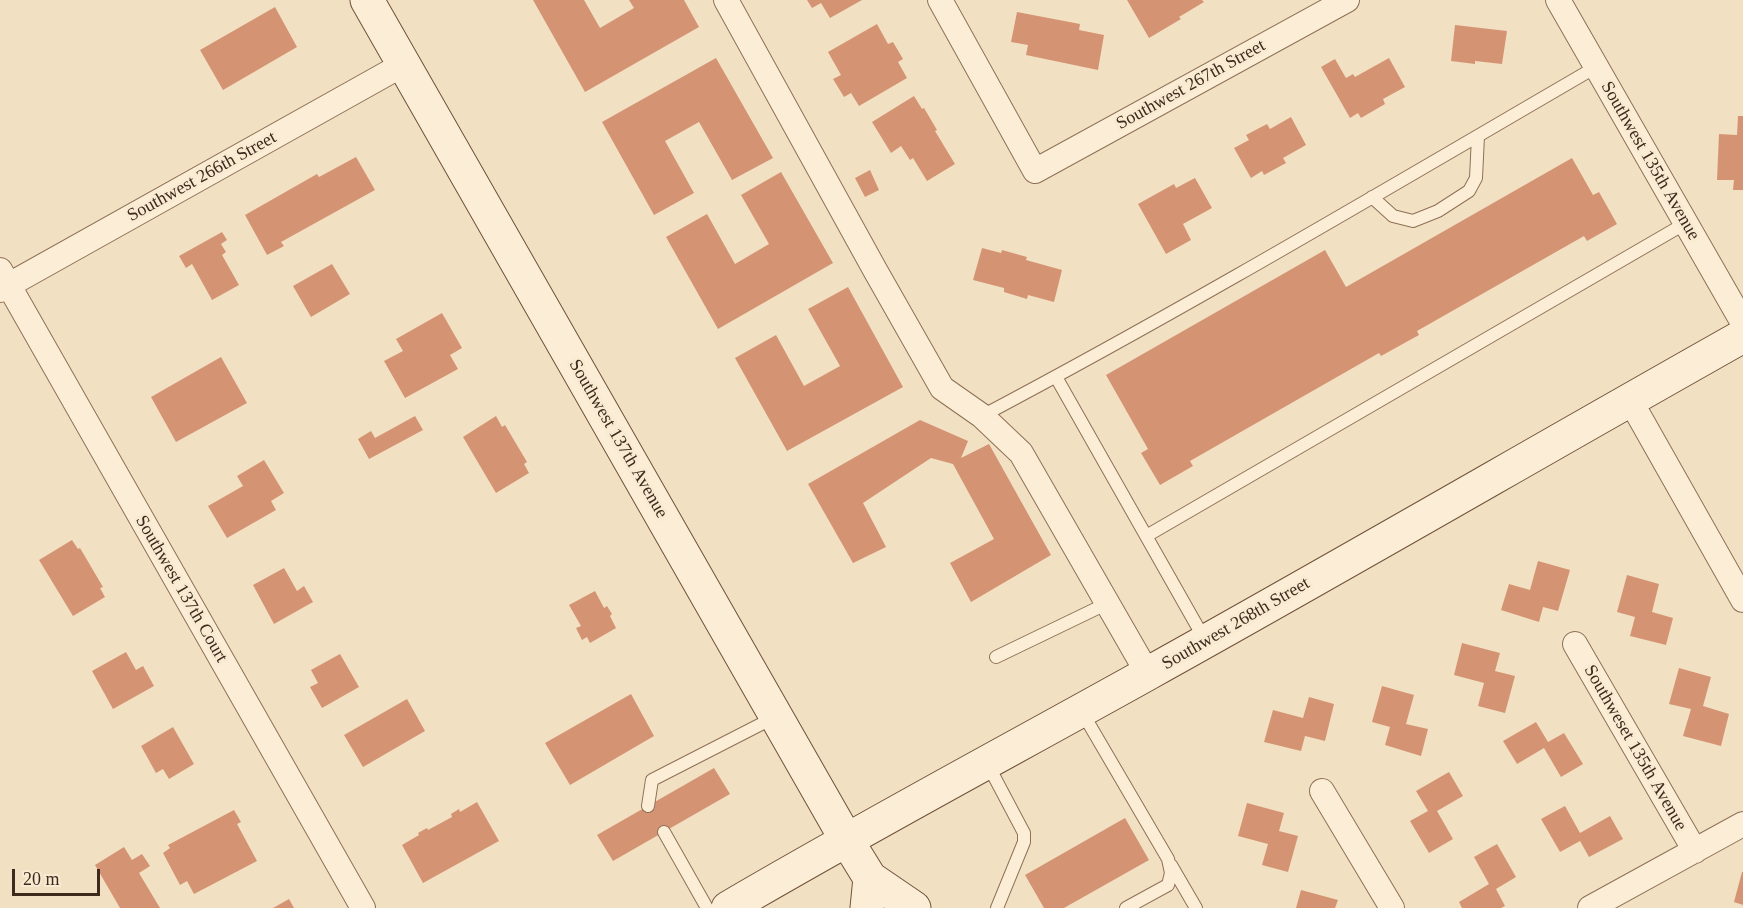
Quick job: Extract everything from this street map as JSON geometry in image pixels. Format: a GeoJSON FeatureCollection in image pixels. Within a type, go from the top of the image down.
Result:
{"type":"FeatureCollection","features":[{"type":"Feature","properties":{"kind":"main road","name":"Southwest 137th Avenue"},"geometry":{"type":"LineString","coordinates":[[367,0],[846,839],[869,893],[914,908]]}},
{"type":"Feature","properties":{"kind":"main road","name":"Southwest 268th Street"},"geometry":{"type":"LineString","coordinates":[[728,908],[846,839],[1148,674],[1743,336]]}},
{"type":"Feature","properties":{"kind":"street"},"geometry":{"type":"LineString","coordinates":[[726,0],[942,388],[982,416],[1021,453],[1148,674]]}},
{"type":"Feature","properties":{"kind":"street","name":"Southwest 267th Street"},"geometry":{"type":"LineString","coordinates":[[940,0],[1035,171],[1347,0]]}},
{"type":"Feature","properties":{"kind":"street","name":"Southwest 135th Avenue"},"geometry":{"type":"LineString","coordinates":[[1558,0],[1743,323]]}},
{"type":"Feature","properties":{"kind":"street","name":"Southwest 266th Street"},"geometry":{"type":"LineString","coordinates":[[3,282],[404,64]]}},
{"type":"Feature","properties":{"kind":"street","name":"Southwest 137th Court"},"geometry":{"type":"LineString","coordinates":[[3,282],[363,908]]}},
{"type":"Feature","properties":{"kind":"street"},"geometry":{"type":"LineString","coordinates":[[1630,400],[1743,600]]}},
{"type":"Feature","properties":{"kind":"street","name":"Southweset 135th Avenue"},"geometry":{"type":"LineString","coordinates":[[1575,644],[1695,851]]}},
{"type":"Feature","properties":{"kind":"street"},"geometry":{"type":"LineString","coordinates":[[1322,790],[1392,908]]}},
{"type":"Feature","properties":{"kind":"street","name":"Southweset 135th Avenue"},"geometry":{"type":"LineString","coordinates":[[1590,908],[1743,824]]}},
{"type":"Feature","properties":{"kind":"lane"},"geometry":{"type":"LineString","coordinates":[[982,416],[1056,377],[1596,67]]}},
{"type":"Feature","properties":{"kind":"lane"},"geometry":{"type":"LineString","coordinates":[[1372,197],[1393,216],[1413,221],[1438,211],[1470,191],[1476,178],[1478,136]]}},
{"type":"Feature","properties":{"kind":"lane"},"geometry":{"type":"LineString","coordinates":[[1148,536],[1686,223]]}},
{"type":"Feature","properties":{"kind":"lane"},"geometry":{"type":"LineString","coordinates":[[1056,377],[1206,641]]}},
{"type":"Feature","properties":{"kind":"lane"},"geometry":{"type":"LineString","coordinates":[[996,657],[1108,603]]}},
{"type":"Feature","properties":{"kind":"lane"},"geometry":{"type":"LineString","coordinates":[[1082,711],[1196,908]]}},
{"type":"Feature","properties":{"kind":"lane"},"geometry":{"type":"LineString","coordinates":[[648,806],[652,780],[776,716]]}},
{"type":"Feature","properties":{"kind":"lane"},"geometry":{"type":"LineString","coordinates":[[987,764],[1024,833],[1024,842],[997,908]]}},
{"type":"Feature","properties":{"kind":"lane"},"geometry":{"type":"LineString","coordinates":[[664,832],[707,908]]}},
{"type":"Feature","properties":{"kind":"lane"},"geometry":{"type":"LineString","coordinates":[[1126,908],[1168,885],[1171,873],[1168,859]]}},
{"type":"Feature","properties":{"kind":"building"},"geometry":{"type":"Polygon","coordinates":[[[533,0],[584,0],[600,28],[634,8],[629,0],[684,0],[699,27],[585,92],[533,0]]]}},
{"type":"Feature","properties":{"kind":"building"},"geometry":{"type":"Polygon","coordinates":[[[807,0],[862,0],[830,18],[821,3],[812,8],[807,0]]]}},
{"type":"Feature","properties":{"kind":"building"},"geometry":{"type":"Polygon","coordinates":[[[1127,0],[1202,0],[1204,2],[1149,38],[1127,0]]]}},
{"type":"Feature","properties":{"kind":"building"},"geometry":{"type":"Polygon","coordinates":[[[275,7],[297,47],[223,90],[200,50],[275,7]]]}},
{"type":"Feature","properties":{"kind":"building"},"geometry":{"type":"Polygon","coordinates":[[[1017,12],[1080,24],[1079,30],[1104,35],[1098,70],[1026,55],[1028,45],[1011,42],[1017,12]]]}},
{"type":"Feature","properties":{"kind":"building"},"geometry":{"type":"Polygon","coordinates":[[[877,24],[888,44],[893,42],[903,59],[898,62],[907,78],[859,106],[851,93],[844,97],[833,79],[841,75],[828,52],[877,24]]]}},
{"type":"Feature","properties":{"kind":"building"},"geometry":{"type":"Polygon","coordinates":[[[1455,25],[1507,31],[1502,64],[1451,61],[1455,25]]]}},
{"type":"Feature","properties":{"kind":"building"},"geometry":{"type":"Polygon","coordinates":[[[716,58],[773,158],[732,180],[699,122],[665,141],[694,193],[654,215],[602,122],[716,58]]]}},
{"type":"Feature","properties":{"kind":"building"},"geometry":{"type":"Polygon","coordinates":[[[1389,58],[1405,87],[1383,99],[1385,104],[1361,118],[1358,113],[1350,118],[1321,67],[1335,59],[1346,78],[1353,74],[1355,77],[1389,58]]]}},
{"type":"Feature","properties":{"kind":"building"},"geometry":{"type":"Polygon","coordinates":[[[914,96],[922,109],[924,108],[955,164],[927,181],[913,158],[910,160],[901,146],[891,153],[872,122],[914,96]]]}},
{"type":"Feature","properties":{"kind":"building"},"geometry":{"type":"Polygon","coordinates":[[[1738,116],[1743,116],[1743,190],[1733,190],[1734,180],[1717,180],[1719,134],[1737,135],[1738,116]]]}},
{"type":"Feature","properties":{"kind":"building"},"geometry":{"type":"Polygon","coordinates":[[[1291,117],[1306,145],[1283,158],[1286,163],[1264,175],[1262,171],[1251,178],[1234,148],[1249,140],[1246,135],[1267,124],[1270,129],[1291,117]]]}},
{"type":"Feature","properties":{"kind":"building"},"geometry":{"type":"Polygon","coordinates":[[[356,157],[375,190],[281,242],[284,246],[267,255],[245,215],[317,174],[319,177],[356,157]]]}},
{"type":"Feature","properties":{"kind":"building"},"geometry":{"type":"Polygon","coordinates":[[[1572,158],[1593,195],[1599,192],[1617,224],[1587,241],[1584,236],[1417,331],[1419,335],[1381,356],[1379,353],[1190,461],[1193,466],[1160,485],[1141,453],[1148,449],[1106,375],[1325,250],[1346,287],[1572,158]]]}},
{"type":"Feature","properties":{"kind":"building"},"geometry":{"type":"Polygon","coordinates":[[[870,170],[879,190],[865,197],[855,178],[870,170]]]}},
{"type":"Feature","properties":{"kind":"building"},"geometry":{"type":"Polygon","coordinates":[[[781,172],[833,263],[718,329],[666,237],[707,214],[735,264],[769,244],[741,195],[781,172]]]}},
{"type":"Feature","properties":{"kind":"building"},"geometry":{"type":"Polygon","coordinates":[[[1195,178],[1212,208],[1183,224],[1191,240],[1166,254],[1138,204],[1174,184],[1176,188],[1195,178]]]}},
{"type":"Feature","properties":{"kind":"building"},"geometry":{"type":"Polygon","coordinates":[[[222,232],[227,240],[221,244],[226,252],[222,255],[239,285],[212,300],[192,264],[186,268],[179,256],[222,232]]]}},
{"type":"Feature","properties":{"kind":"building"},"geometry":{"type":"Polygon","coordinates":[[[982,248],[1001,253],[1002,250],[1027,257],[1026,260],[1062,270],[1054,302],[1028,295],[1027,299],[1004,292],[1004,288],[973,280],[982,248]]]}},
{"type":"Feature","properties":{"kind":"building"},"geometry":{"type":"Polygon","coordinates":[[[332,264],[350,294],[311,317],[293,286],[332,264]]]}},
{"type":"Feature","properties":{"kind":"building"},"geometry":{"type":"Polygon","coordinates":[[[848,287],[903,387],[787,451],[735,358],[776,335],[804,386],[840,366],[808,309],[848,287]]]}},
{"type":"Feature","properties":{"kind":"building"},"geometry":{"type":"Polygon","coordinates":[[[442,313],[462,348],[450,355],[458,369],[405,398],[384,361],[403,351],[396,339],[442,313]]]}},
{"type":"Feature","properties":{"kind":"building"},"geometry":{"type":"Polygon","coordinates":[[[221,357],[247,403],[176,442],[151,397],[221,357]]]}},
{"type":"Feature","properties":{"kind":"building"},"geometry":{"type":"Polygon","coordinates":[[[415,416],[423,430],[369,459],[358,439],[371,431],[375,438],[415,416]]]}},
{"type":"Feature","properties":{"kind":"building"},"geometry":{"type":"Polygon","coordinates":[[[496,416],[502,427],[505,425],[527,462],[524,464],[529,473],[496,493],[463,437],[496,416]]]}},
{"type":"Feature","properties":{"kind":"building"},"geometry":{"type":"Polygon","coordinates":[[[920,420],[968,441],[961,458],[989,444],[1051,555],[971,602],[950,563],[994,539],[953,464],[931,458],[863,503],[886,547],[853,563],[808,484],[920,420]]]}},
{"type":"Feature","properties":{"kind":"building"},"geometry":{"type":"Polygon","coordinates":[[[264,460],[284,493],[271,501],[276,510],[227,538],[208,506],[243,486],[237,476],[264,460]]]}},
{"type":"Feature","properties":{"kind":"building"},"geometry":{"type":"Polygon","coordinates":[[[72,540],[78,549],[80,548],[103,587],[100,588],[105,597],[73,616],[39,560],[72,540]]]}},
{"type":"Feature","properties":{"kind":"building"},"geometry":{"type":"Polygon","coordinates":[[[1538,561],[1570,570],[1558,611],[1543,607],[1539,622],[1501,610],[1509,584],[1530,590],[1538,561]]]}},
{"type":"Feature","properties":{"kind":"building"},"geometry":{"type":"Polygon","coordinates":[[[284,568],[297,591],[304,586],[313,602],[274,624],[253,585],[284,568]]]}},
{"type":"Feature","properties":{"kind":"building"},"geometry":{"type":"Polygon","coordinates":[[[1627,575],[1659,584],[1652,612],[1673,618],[1666,645],[1630,636],[1635,617],[1617,612],[1627,575]]]}},
{"type":"Feature","properties":{"kind":"building"},"geometry":{"type":"Polygon","coordinates":[[[595,591],[604,608],[607,606],[612,614],[610,616],[616,628],[590,643],[587,637],[582,640],[576,628],[581,626],[569,605],[595,591]]]}},
{"type":"Feature","properties":{"kind":"building"},"geometry":{"type":"Polygon","coordinates":[[[1462,643],[1500,653],[1495,671],[1515,676],[1505,713],[1478,706],[1484,683],[1454,675],[1462,643]]]}},
{"type":"Feature","properties":{"kind":"building"},"geometry":{"type":"Polygon","coordinates":[[[126,652],[136,670],[143,666],[154,686],[113,709],[92,671],[126,652]]]}},
{"type":"Feature","properties":{"kind":"building"},"geometry":{"type":"Polygon","coordinates":[[[340,654],[359,687],[322,708],[310,687],[318,683],[311,670],[340,654]]]}},
{"type":"Feature","properties":{"kind":"building"},"geometry":{"type":"Polygon","coordinates":[[[1679,668],[1711,677],[1703,706],[1729,714],[1721,746],[1683,736],[1691,709],[1669,704],[1679,668]]]}},
{"type":"Feature","properties":{"kind":"building"},"geometry":{"type":"Polygon","coordinates":[[[1382,686],[1414,695],[1406,724],[1428,729],[1421,756],[1385,745],[1390,727],[1372,722],[1382,686]]]}},
{"type":"Feature","properties":{"kind":"building"},"geometry":{"type":"Polygon","coordinates":[[[631,694],[654,736],[570,785],[545,743],[631,694]]]}},
{"type":"Feature","properties":{"kind":"building"},"geometry":{"type":"Polygon","coordinates":[[[1309,697],[1334,704],[1325,741],[1305,736],[1301,751],[1264,742],[1273,710],[1303,718],[1309,697]]]}},
{"type":"Feature","properties":{"kind":"building"},"geometry":{"type":"Polygon","coordinates":[[[407,699],[425,731],[363,767],[344,735],[407,699]]]}},
{"type":"Feature","properties":{"kind":"building"},"geometry":{"type":"Polygon","coordinates":[[[1536,722],[1548,742],[1564,733],[1583,764],[1561,777],[1544,748],[1517,764],[1503,741],[1536,722]]]}},
{"type":"Feature","properties":{"kind":"building"},"geometry":{"type":"Polygon","coordinates":[[[173,727],[194,764],[169,779],[163,769],[156,773],[141,746],[173,727]]]}},
{"type":"Feature","properties":{"kind":"building"},"geometry":{"type":"Polygon","coordinates":[[[714,768],[730,794],[613,861],[597,835],[714,768]]]}},
{"type":"Feature","properties":{"kind":"building"},"geometry":{"type":"Polygon","coordinates":[[[1449,772],[1463,796],[1437,811],[1453,839],[1429,853],[1410,821],[1428,811],[1416,791],[1449,772]]]}},
{"type":"Feature","properties":{"kind":"building"},"geometry":{"type":"Polygon","coordinates":[[[477,802],[499,841],[423,883],[402,845],[419,835],[418,833],[452,817],[451,814],[459,809],[460,812],[477,802]]]}},
{"type":"Feature","properties":{"kind":"building"},"geometry":{"type":"Polygon","coordinates":[[[1247,803],[1284,813],[1279,831],[1298,836],[1288,872],[1262,865],[1268,844],[1238,836],[1247,803]]]}},
{"type":"Feature","properties":{"kind":"building"},"geometry":{"type":"Polygon","coordinates":[[[1565,806],[1580,833],[1610,816],[1623,839],[1589,857],[1580,841],[1560,852],[1541,819],[1565,806]]]}},
{"type":"Feature","properties":{"kind":"building"},"geometry":{"type":"Polygon","coordinates":[[[234,810],[241,822],[237,824],[257,861],[194,894],[187,881],[180,885],[163,853],[170,848],[168,845],[234,810]]]}},
{"type":"Feature","properties":{"kind":"building"},"geometry":{"type":"Polygon","coordinates":[[[1125,818],[1149,860],[1064,908],[1044,908],[1025,875],[1125,818]]]}},
{"type":"Feature","properties":{"kind":"building"},"geometry":{"type":"Polygon","coordinates":[[[1497,844],[1516,877],[1496,889],[1505,906],[1501,908],[1462,908],[1459,902],[1489,884],[1474,857],[1497,844]]]}},
{"type":"Feature","properties":{"kind":"building"},"geometry":{"type":"Polygon","coordinates":[[[124,847],[132,860],[142,854],[150,866],[139,873],[160,908],[120,908],[95,865],[124,847]]]}},
{"type":"Feature","properties":{"kind":"building"},"geometry":{"type":"Polygon","coordinates":[[[1743,872],[1743,905],[1734,902],[1743,872]]]}},
{"type":"Feature","properties":{"kind":"building"},"geometry":{"type":"Polygon","coordinates":[[[1301,890],[1338,900],[1335,908],[1296,908],[1301,890]]]}},
{"type":"Feature","properties":{"kind":"building"},"geometry":{"type":"Polygon","coordinates":[[[289,899],[294,908],[273,908],[289,899]]]}}]}
